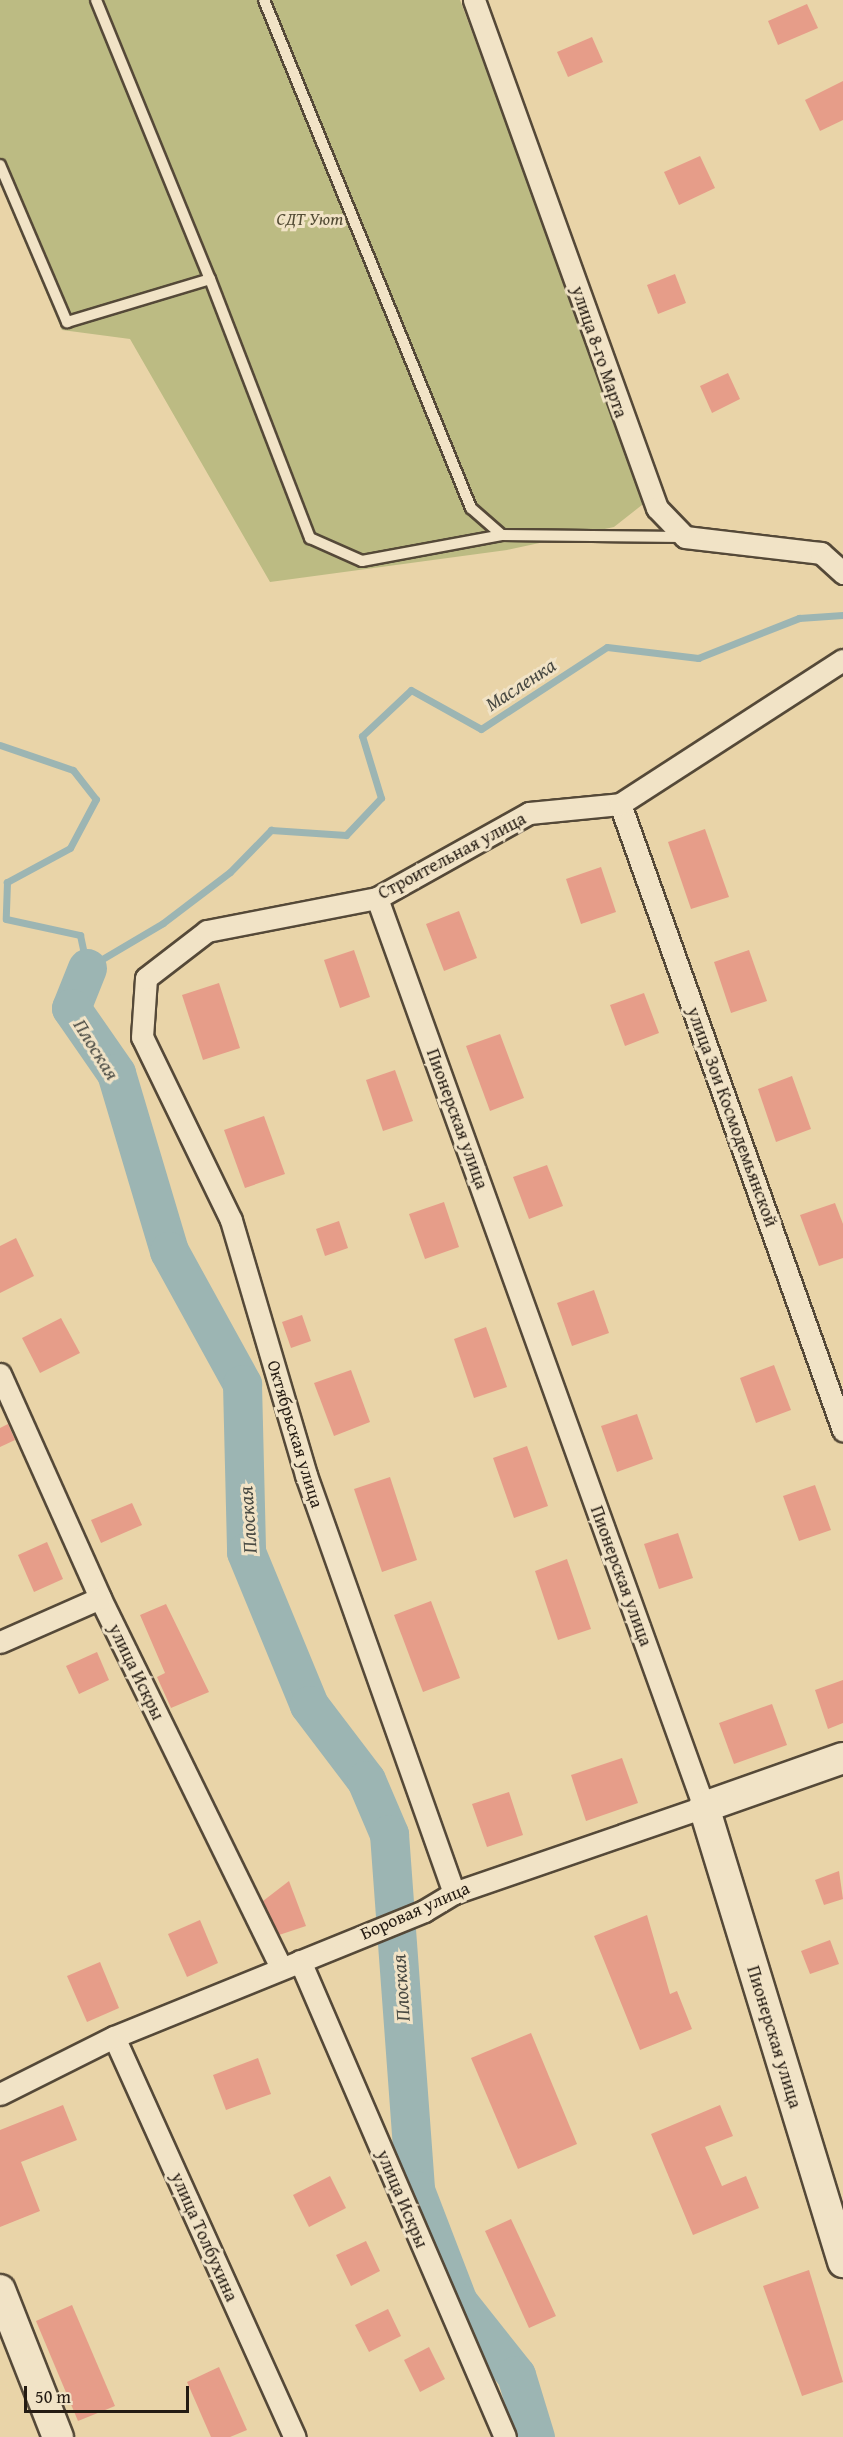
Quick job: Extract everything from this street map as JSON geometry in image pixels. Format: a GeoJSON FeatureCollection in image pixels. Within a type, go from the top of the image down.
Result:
{"type":"FeatureCollection","features":[{"type":"Feature","properties":{"kind":"street","name":"улица 8-го Марта"},"geometry":{"type":"LineString","coordinates":[[474,0],[639,465],[657,508],[685,537]]}},
{"type":"Feature","properties":{"kind":"street"},"geometry":{"type":"LineString","coordinates":[[685,537],[821,553],[841,567]]}},
{"type":"Feature","properties":{"kind":"street","name":"Строительная улица"},"geometry":{"type":"LineString","coordinates":[[146,978],[207,931],[378,898],[530,813],[620,804],[843,660]]}},
{"type":"Feature","properties":{"kind":"street","name":"улица Зои Космодемьянской"},"geometry":{"type":"LineString","coordinates":[[620,804],[843,1430]]}},
{"type":"Feature","properties":{"kind":"street","name":"Пионерская улица"},"geometry":{"type":"LineString","coordinates":[[378,898],[704,1807],[841,2248]]}},
{"type":"Feature","properties":{"kind":"street","name":"Октябрьская улица"},"geometry":{"type":"LineString","coordinates":[[146,978],[142,1037],[231,1220],[306,1475],[454,1893]]}},
{"type":"Feature","properties":{"kind":"street","name":"улица Искры"},"geometry":{"type":"LineString","coordinates":[[0,1374],[100,1598],[290,1963],[505,2437]]}},
{"type":"Feature","properties":{"kind":"street"},"geometry":{"type":"LineString","coordinates":[[0,1642],[100,1598]]}},
{"type":"Feature","properties":{"kind":"street","name":"Боровая улица"},"geometry":{"type":"LineString","coordinates":[[0,2094],[114,2037],[290,1963],[424,1911],[454,1893],[843,1758]]}},
{"type":"Feature","properties":{"kind":"street","name":"улица Толбухина"},"geometry":{"type":"LineString","coordinates":[[114,2037],[295,2437]]}},
{"type":"Feature","properties":{"kind":"street"},"geometry":{"type":"LineString","coordinates":[[0,2290],[58,2437]]}},
{"type":"Feature","properties":{"kind":"lane"},"geometry":{"type":"LineString","coordinates":[[96,0],[210,279],[310,538],[362,561],[502,535],[685,537]]}},
{"type":"Feature","properties":{"kind":"lane"},"geometry":{"type":"LineString","coordinates":[[264,0],[471,508],[502,535]]}},
{"type":"Feature","properties":{"kind":"lane"},"geometry":{"type":"LineString","coordinates":[[0,165],[67,322],[210,279]]}},
{"type":"Feature","properties":{"kind":"green space","name":"СДТ Уют"},"geometry":{"type":"Polygon","coordinates":[[[0,0],[460,0],[647,501],[614,527],[507,550],[270,582],[130,339],[62,330],[0,183],[0,0]]]}},
{"type":"Feature","properties":{"kind":"building"},"geometry":{"type":"Polygon","coordinates":[[[807,4],[818,28],[778,45],[768,21],[807,4]]]}},
{"type":"Feature","properties":{"kind":"building"},"geometry":{"type":"Polygon","coordinates":[[[592,37],[603,62],[568,77],[557,52],[592,37]]]}},
{"type":"Feature","properties":{"kind":"building"},"geometry":{"type":"Polygon","coordinates":[[[843,81],[843,120],[820,131],[805,100],[843,81]]]}},
{"type":"Feature","properties":{"kind":"building"},"geometry":{"type":"Polygon","coordinates":[[[700,156],[715,188],[679,205],[664,172],[700,156]]]}},
{"type":"Feature","properties":{"kind":"building"},"geometry":{"type":"Polygon","coordinates":[[[675,274],[686,303],[658,314],[647,285],[675,274]]]}},
{"type":"Feature","properties":{"kind":"building"},"geometry":{"type":"Polygon","coordinates":[[[728,373],[740,399],[712,413],[700,386],[728,373]]]}},
{"type":"Feature","properties":{"kind":"building"},"geometry":{"type":"Polygon","coordinates":[[[705,829],[729,897],[691,909],[668,842],[705,829]]]}},
{"type":"Feature","properties":{"kind":"building"},"geometry":{"type":"Polygon","coordinates":[[[601,867],[616,912],[581,924],[566,879],[601,867]]]}},
{"type":"Feature","properties":{"kind":"building"},"geometry":{"type":"Polygon","coordinates":[[[459,911],[477,958],[444,971],[426,924],[459,911]]]}},
{"type":"Feature","properties":{"kind":"building"},"geometry":{"type":"Polygon","coordinates":[[[354,950],[370,997],[340,1008],[324,960],[354,950]]]}},
{"type":"Feature","properties":{"kind":"building"},"geometry":{"type":"Polygon","coordinates":[[[749,950],[767,1001],[731,1013],[714,962],[749,950]]]}},
{"type":"Feature","properties":{"kind":"building"},"geometry":{"type":"Polygon","coordinates":[[[219,983],[240,1048],[203,1060],[182,995],[219,983]]]}},
{"type":"Feature","properties":{"kind":"building"},"geometry":{"type":"Polygon","coordinates":[[[644,993],[659,1033],[625,1046],[610,1005],[644,993]]]}},
{"type":"Feature","properties":{"kind":"building"},"geometry":{"type":"Polygon","coordinates":[[[500,1034],[524,1098],[490,1111],[466,1046],[500,1034]]]}},
{"type":"Feature","properties":{"kind":"building"},"geometry":{"type":"Polygon","coordinates":[[[395,1070],[413,1121],[383,1131],[366,1080],[395,1070]]]}},
{"type":"Feature","properties":{"kind":"building"},"geometry":{"type":"Polygon","coordinates":[[[792,1076],[811,1129],[776,1142],[758,1089],[792,1076]]]}},
{"type":"Feature","properties":{"kind":"building"},"geometry":{"type":"Polygon","coordinates":[[[264,1116],[285,1174],[245,1188],[224,1130],[264,1116]]]}},
{"type":"Feature","properties":{"kind":"building"},"geometry":{"type":"Polygon","coordinates":[[[547,1165],[563,1206],[529,1219],[513,1177],[547,1165]]]}},
{"type":"Feature","properties":{"kind":"building"},"geometry":{"type":"Polygon","coordinates":[[[444,1202],[459,1247],[425,1259],[409,1214],[444,1202]]]}},
{"type":"Feature","properties":{"kind":"building"},"geometry":{"type":"Polygon","coordinates":[[[835,1203],[843,1224],[843,1258],[819,1266],[800,1215],[835,1203]]]}},
{"type":"Feature","properties":{"kind":"building"},"geometry":{"type":"Polygon","coordinates":[[[339,1221],[348,1248],[325,1256],[316,1229],[339,1221]]]}},
{"type":"Feature","properties":{"kind":"building"},"geometry":{"type":"Polygon","coordinates":[[[16,1238],[34,1276],[0,1293],[0,1246],[16,1238]]]}},
{"type":"Feature","properties":{"kind":"building"},"geometry":{"type":"Polygon","coordinates":[[[594,1290],[609,1333],[572,1346],[557,1303],[594,1290]]]}},
{"type":"Feature","properties":{"kind":"building"},"geometry":{"type":"Polygon","coordinates":[[[302,1315],[311,1341],[291,1348],[282,1322],[302,1315]]]}},
{"type":"Feature","properties":{"kind":"building"},"geometry":{"type":"Polygon","coordinates":[[[61,1318],[80,1353],[40,1373],[22,1338],[61,1318]]]}},
{"type":"Feature","properties":{"kind":"building"},"geometry":{"type":"Polygon","coordinates":[[[486,1327],[507,1387],[474,1398],[454,1339],[486,1327]]]}},
{"type":"Feature","properties":{"kind":"building"},"geometry":{"type":"Polygon","coordinates":[[[774,1365],[791,1410],[756,1423],[740,1378],[774,1365]]]}},
{"type":"Feature","properties":{"kind":"building"},"geometry":{"type":"Polygon","coordinates":[[[351,1370],[370,1422],[334,1436],[314,1383],[351,1370]]]}},
{"type":"Feature","properties":{"kind":"building"},"geometry":{"type":"Polygon","coordinates":[[[637,1414],[653,1459],[617,1472],[601,1426],[637,1414]]]}},
{"type":"Feature","properties":{"kind":"building"},"geometry":{"type":"Polygon","coordinates":[[[8,1424],[15,1440],[0,1447],[0,1428],[8,1424]]]}},
{"type":"Feature","properties":{"kind":"building"},"geometry":{"type":"Polygon","coordinates":[[[527,1446],[548,1506],[514,1518],[493,1458],[527,1446]]]}},
{"type":"Feature","properties":{"kind":"building"},"geometry":{"type":"Polygon","coordinates":[[[390,1477],[417,1560],[382,1572],[354,1489],[390,1477]]]}},
{"type":"Feature","properties":{"kind":"building"},"geometry":{"type":"Polygon","coordinates":[[[815,1485],[831,1530],[799,1541],[783,1496],[815,1485]]]}},
{"type":"Feature","properties":{"kind":"building"},"geometry":{"type":"Polygon","coordinates":[[[132,1503],[142,1525],[101,1543],[91,1520],[132,1503]]]}},
{"type":"Feature","properties":{"kind":"building"},"geometry":{"type":"Polygon","coordinates":[[[678,1533],[693,1578],[659,1589],[644,1544],[678,1533]]]}},
{"type":"Feature","properties":{"kind":"building"},"geometry":{"type":"Polygon","coordinates":[[[47,1542],[63,1579],[34,1592],[18,1555],[47,1542]]]}},
{"type":"Feature","properties":{"kind":"building"},"geometry":{"type":"Polygon","coordinates":[[[567,1559],[591,1629],[558,1640],[535,1571],[567,1559]]]}},
{"type":"Feature","properties":{"kind":"building"},"geometry":{"type":"Polygon","coordinates":[[[431,1601],[460,1678],[423,1692],[394,1615],[431,1601]]]}},
{"type":"Feature","properties":{"kind":"building"},"geometry":{"type":"Polygon","coordinates":[[[166,1604],[209,1692],[171,1708],[157,1677],[165,1673],[140,1615],[166,1604]]]}},
{"type":"Feature","properties":{"kind":"building"},"geometry":{"type":"Polygon","coordinates":[[[97,1652],[109,1680],[79,1694],[66,1666],[97,1652]]]}},
{"type":"Feature","properties":{"kind":"building"},"geometry":{"type":"Polygon","coordinates":[[[843,1680],[843,1723],[828,1729],[815,1690],[843,1680]]]}},
{"type":"Feature","properties":{"kind":"building"},"geometry":{"type":"Polygon","coordinates":[[[772,1704],[787,1745],[734,1764],[719,1723],[772,1704]]]}},
{"type":"Feature","properties":{"kind":"building"},"geometry":{"type":"Polygon","coordinates":[[[622,1758],[638,1803],[586,1821],[571,1775],[622,1758]]]}},
{"type":"Feature","properties":{"kind":"building"},"geometry":{"type":"Polygon","coordinates":[[[509,1792],[523,1835],[487,1847],[472,1804],[509,1792]]]}},
{"type":"Feature","properties":{"kind":"building"},"geometry":{"type":"Polygon","coordinates":[[[839,1871],[843,1899],[824,1905],[815,1880],[839,1871]]]}},
{"type":"Feature","properties":{"kind":"building"},"geometry":{"type":"Polygon","coordinates":[[[289,1881],[306,1926],[279,1935],[263,1901],[289,1881]]]}},
{"type":"Feature","properties":{"kind":"building"},"geometry":{"type":"Polygon","coordinates":[[[647,1915],[670,1994],[677,1991],[692,2029],[640,2050],[594,1936],[647,1915]]]}},
{"type":"Feature","properties":{"kind":"building"},"geometry":{"type":"Polygon","coordinates":[[[200,1920],[218,1963],[187,1977],[168,1934],[200,1920]]]}},
{"type":"Feature","properties":{"kind":"building"},"geometry":{"type":"Polygon","coordinates":[[[830,1940],[839,1964],[810,1974],[801,1951],[830,1940]]]}},
{"type":"Feature","properties":{"kind":"building"},"geometry":{"type":"Polygon","coordinates":[[[100,1962],[119,2008],[87,2022],[67,1976],[100,1962]]]}},
{"type":"Feature","properties":{"kind":"building"},"geometry":{"type":"Polygon","coordinates":[[[531,2033],[577,2144],[518,2169],[471,2058],[531,2033]]]}},
{"type":"Feature","properties":{"kind":"building"},"geometry":{"type":"Polygon","coordinates":[[[258,2058],[271,2094],[226,2110],[213,2075],[258,2058]]]}},
{"type":"Feature","properties":{"kind":"building"},"geometry":{"type":"Polygon","coordinates":[[[63,2105],[77,2140],[21,2162],[40,2211],[0,2227],[0,2130],[63,2105]]]}},
{"type":"Feature","properties":{"kind":"building"},"geometry":{"type":"Polygon","coordinates":[[[720,2105],[733,2136],[705,2147],[722,2186],[746,2176],[759,2208],[693,2235],[651,2134],[720,2105]]]}},
{"type":"Feature","properties":{"kind":"building"},"geometry":{"type":"Polygon","coordinates":[[[330,2176],[346,2208],[309,2227],[293,2195],[330,2176]]]}},
{"type":"Feature","properties":{"kind":"building"},"geometry":{"type":"Polygon","coordinates":[[[511,2219],[556,2316],[529,2328],[485,2231],[511,2219]]]}},
{"type":"Feature","properties":{"kind":"building"},"geometry":{"type":"Polygon","coordinates":[[[366,2241],[380,2271],[351,2286],[336,2255],[366,2241]]]}},
{"type":"Feature","properties":{"kind":"building"},"geometry":{"type":"Polygon","coordinates":[[[809,2270],[843,2382],[802,2396],[763,2286],[809,2270]]]}},
{"type":"Feature","properties":{"kind":"building"},"geometry":{"type":"Polygon","coordinates":[[[72,2305],[115,2406],[78,2421],[36,2321],[72,2305]]]}},
{"type":"Feature","properties":{"kind":"building"},"geometry":{"type":"Polygon","coordinates":[[[388,2309],[401,2336],[369,2352],[355,2325],[388,2309]]]}},
{"type":"Feature","properties":{"kind":"building"},"geometry":{"type":"Polygon","coordinates":[[[429,2347],[445,2379],[420,2392],[404,2360],[429,2347]]]}},
{"type":"Feature","properties":{"kind":"building"},"geometry":{"type":"Polygon","coordinates":[[[219,2367],[247,2430],[230,2437],[211,2437],[187,2382],[219,2367]]]}},
{"type":"Feature","properties":{"kind":"waterway","name":"Масленка"},"geometry":{"type":"LineString","coordinates":[[0,745],[73,770],[96,799],[70,848],[7,882],[6,919],[80,935],[87,968],[163,923],[230,872],[271,830],[346,835],[381,798],[362,736],[411,690],[481,729],[607,647],[698,658],[799,618],[843,615]]}},
{"type":"Feature","properties":{"kind":"waterway","name":"Плоская"},"geometry":{"type":"LineString","coordinates":[[87,968],[71,1008],[116,1073],[169,1251],[242,1384],[246,1552],[309,1705],[366,1780],[389,1834],[415,2190],[458,2302],[516,2375],[535,2437]]}}]}
